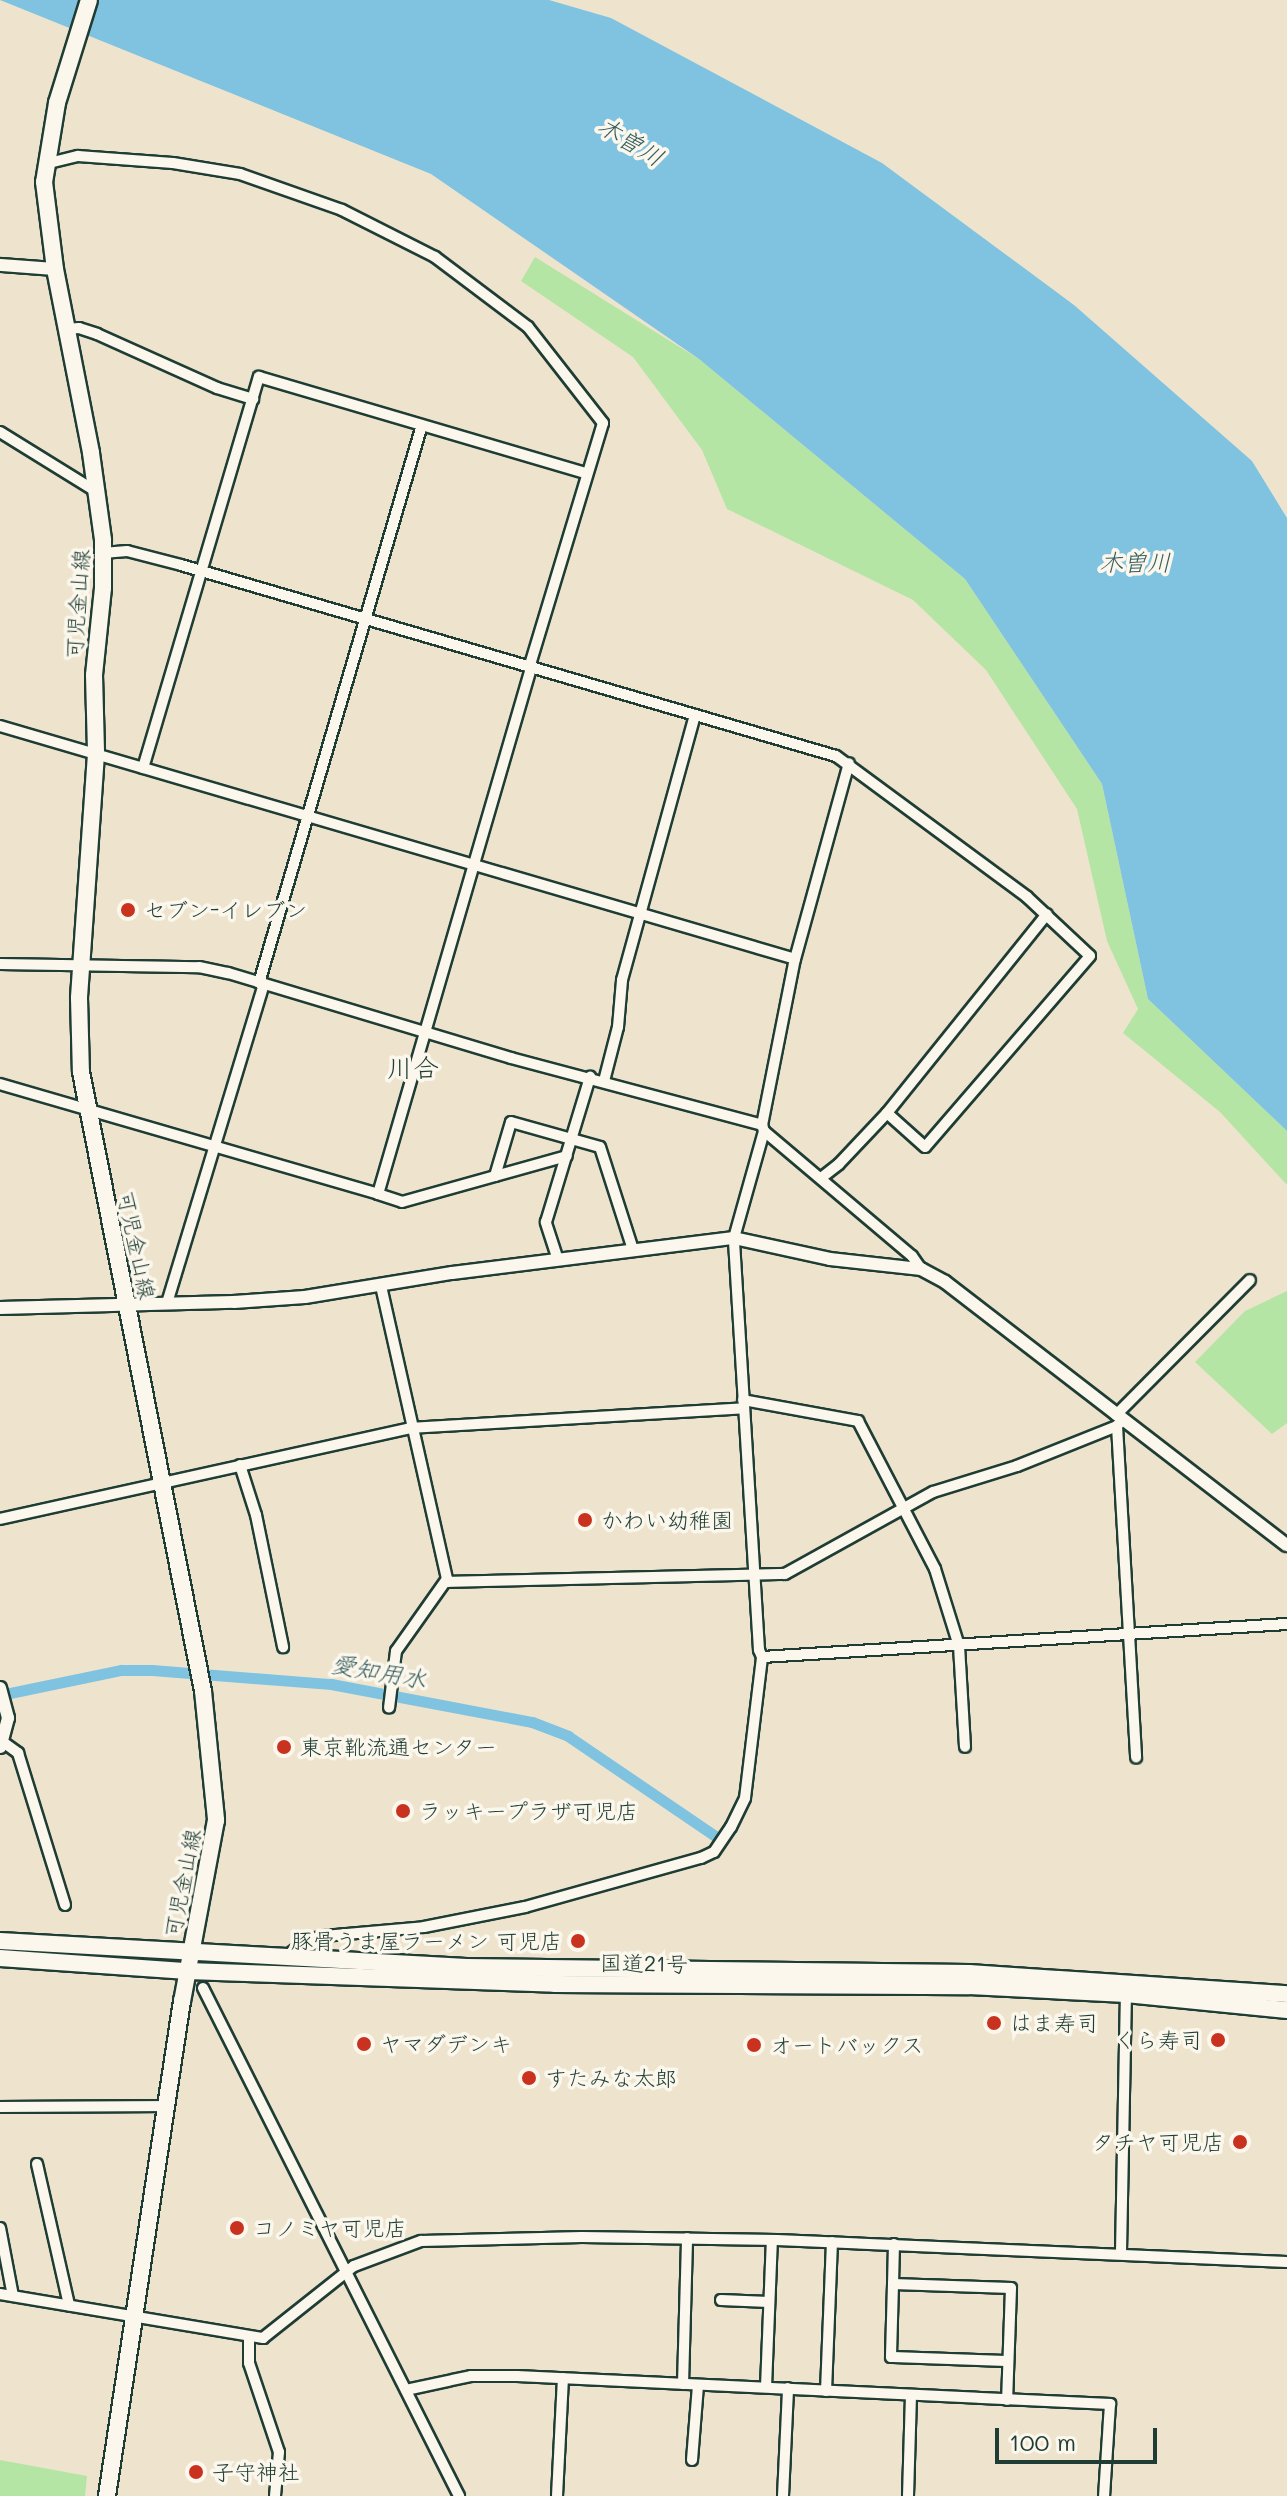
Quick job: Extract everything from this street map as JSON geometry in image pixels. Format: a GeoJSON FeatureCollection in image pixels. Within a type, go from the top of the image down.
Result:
{"type":"FeatureCollection","features":[{"type":"Feature","properties":{"kind":"main road","name":"可児金山線"},"geometry":{"type":"LineString","coordinates":[[89,0],[57,103],[45,164],[47,215],[55,269],[98,492],[103,553],[94,675],[96,754],[78,1035],[87,1110],[203,1691],[216,1820],[191,1950],[107,2496]]}},
{"type":"Feature","properties":{"kind":"main road","name":"国道21号"},"geometry":{"type":"LineString","coordinates":[[0,1941],[554,1970],[969,1973],[1287,1994]]}},
{"type":"Feature","properties":{"kind":"main road","name":"国道21号"},"geometry":{"type":"LineString","coordinates":[[0,1958],[188,1971],[555,1984],[969,1986],[1126,1994],[1287,2010]]}},
{"type":"Feature","properties":{"kind":"street"},"geometry":{"type":"LineString","coordinates":[[45,164],[78,156],[173,163],[240,174],[342,210],[435,257],[528,327],[603,423],[585,473],[475,865],[378,1194]]}},
{"type":"Feature","properties":{"kind":"street"},"geometry":{"type":"LineString","coordinates":[[0,265],[55,269]]}},
{"type":"Feature","properties":{"kind":"street"},"geometry":{"type":"LineString","coordinates":[[67,329],[79,328],[97,334],[217,388],[253,399]]}},
{"type":"Feature","properties":{"kind":"street"},"geometry":{"type":"LineString","coordinates":[[143,768],[259,377],[585,473]]}},
{"type":"Feature","properties":{"kind":"street"},"geometry":{"type":"LineString","coordinates":[[167,1303],[422,425]]}},
{"type":"Feature","properties":{"kind":"street"},"geometry":{"type":"LineString","coordinates":[[0,432],[98,492]]}},
{"type":"Feature","properties":{"kind":"street"},"geometry":{"type":"LineString","coordinates":[[103,553],[127,551],[202,571],[849,763],[1047,914],[1090,956],[925,1147],[887,1113]]}},
{"type":"Feature","properties":{"kind":"street"},"geometry":{"type":"LineString","coordinates":[[604,1081],[618,1027],[622,980],[695,715]]}},
{"type":"Feature","properties":{"kind":"street"},"geometry":{"type":"LineString","coordinates":[[0,726],[795,959]]}},
{"type":"Feature","properties":{"kind":"street"},"geometry":{"type":"LineString","coordinates":[[287,1956],[307,1940],[424,1927],[525,1907],[714,1852],[724,1841],[745,1798],[762,1657],[759,1650],[734,1238],[763,1128],[795,959],[849,763]]}},
{"type":"Feature","properties":{"kind":"street"},"geometry":{"type":"LineString","coordinates":[[821,1178],[839,1164],[887,1113],[1047,914]]}},
{"type":"Feature","properties":{"kind":"street"},"geometry":{"type":"LineString","coordinates":[[0,964],[199,967],[763,1128],[912,1256],[921,1269]]}},
{"type":"Feature","properties":{"kind":"street"},"geometry":{"type":"LineString","coordinates":[[558,1260],[546,1222],[590,1077]]}},
{"type":"Feature","properties":{"kind":"street"},"geometry":{"type":"LineString","coordinates":[[0,1084],[402,1202],[567,1156]]}},
{"type":"Feature","properties":{"kind":"street"},"geometry":{"type":"LineString","coordinates":[[495,1176],[511,1122],[600,1147],[633,1250]]}},
{"type":"Feature","properties":{"kind":"street"},"geometry":{"type":"LineString","coordinates":[[0,1308],[305,1297],[734,1238],[830,1259],[921,1269],[945,1282],[1118,1420],[1287,1545]]}},
{"type":"Feature","properties":{"kind":"street"},"geometry":{"type":"LineString","coordinates":[[381,1286],[410,1428],[448,1582],[755,1572],[785,1574],[933,1492],[1017,1466],[1118,1420],[1250,1280]]}},
{"type":"Feature","properties":{"kind":"street"},"geometry":{"type":"LineString","coordinates":[[0,1519],[410,1428],[743,1404],[858,1421],[935,1569],[959,1646],[965,1747]]}},
{"type":"Feature","properties":{"kind":"street"},"geometry":{"type":"LineString","coordinates":[[1118,1420],[1136,1757]]}},
{"type":"Feature","properties":{"kind":"street"},"geometry":{"type":"LineString","coordinates":[[240,1465],[256,1515],[283,1647]]}},
{"type":"Feature","properties":{"kind":"street"},"geometry":{"type":"LineString","coordinates":[[389,1708],[396,1651],[447,1579]]}},
{"type":"Feature","properties":{"kind":"street"},"geometry":{"type":"LineString","coordinates":[[762,1657],[1287,1624]]}},
{"type":"Feature","properties":{"kind":"street"},"geometry":{"type":"LineString","coordinates":[[0,1688],[7,1730],[1,1744],[18,1753],[65,1905]]}},
{"type":"Feature","properties":{"kind":"street"},"geometry":{"type":"LineString","coordinates":[[203,1988],[459,2496]]}},
{"type":"Feature","properties":{"kind":"street"},"geometry":{"type":"LineString","coordinates":[[1121,2252],[1126,1994]]}},
{"type":"Feature","properties":{"kind":"street"},"geometry":{"type":"LineString","coordinates":[[0,2107],[166,2106]]}},
{"type":"Feature","properties":{"kind":"street"},"geometry":{"type":"LineString","coordinates":[[37,2164],[69,2305]]}},
{"type":"Feature","properties":{"kind":"street"},"geometry":{"type":"LineString","coordinates":[[0,2228],[13,2296]]}},
{"type":"Feature","properties":{"kind":"street"},"geometry":{"type":"LineString","coordinates":[[683,2384],[687,2238]]}},
{"type":"Feature","properties":{"kind":"street"},"geometry":{"type":"LineString","coordinates":[[0,2294],[263,2338],[346,2272],[391,2249],[421,2241],[772,2240],[1121,2252],[1287,2262]]}},
{"type":"Feature","properties":{"kind":"street"},"geometry":{"type":"LineString","coordinates":[[766,2387],[772,2240]]}},
{"type":"Feature","properties":{"kind":"street"},"geometry":{"type":"LineString","coordinates":[[826,2391],[832,2242]]}},
{"type":"Feature","properties":{"kind":"street"},"geometry":{"type":"LineString","coordinates":[[894,2244],[891,2357],[1008,2361]]}},
{"type":"Feature","properties":{"kind":"street"},"geometry":{"type":"LineString","coordinates":[[893,2284],[1011,2288],[1007,2400]]}},
{"type":"Feature","properties":{"kind":"street"},"geometry":{"type":"LineString","coordinates":[[721,2300],[769,2302]]}},
{"type":"Feature","properties":{"kind":"street"},"geometry":{"type":"LineString","coordinates":[[249,2338],[249,2363],[279,2452],[275,2496]]}},
{"type":"Feature","properties":{"kind":"street"},"geometry":{"type":"LineString","coordinates":[[406,2390],[471,2376],[1110,2404],[1104,2496]]}},
{"type":"Feature","properties":{"kind":"street"},"geometry":{"type":"LineString","coordinates":[[557,2496],[563,2378]]}},
{"type":"Feature","properties":{"kind":"street"},"geometry":{"type":"LineString","coordinates":[[692,2460],[698,2385]]}},
{"type":"Feature","properties":{"kind":"street"},"geometry":{"type":"LineString","coordinates":[[783,2496],[788,2388]]}},
{"type":"Feature","properties":{"kind":"street"},"geometry":{"type":"LineString","coordinates":[[908,2496],[911,2395]]}},
{"type":"Feature","properties":{"kind":"green space"},"geometry":{"type":"Polygon","coordinates":[[[535,257],[699,359],[965,579],[1102,784],[1148,999],[1287,1131],[1287,1185],[1220,1112],[1123,1033],[1138,1009],[1107,941],[1077,809],[986,670],[913,600],[727,509],[702,450],[633,357],[521,281],[535,257]]]}},
{"type":"Feature","properties":{"kind":"green space"},"geometry":{"type":"Polygon","coordinates":[[[1287,1291],[1287,1423],[1272,1434],[1195,1362],[1245,1311],[1287,1291]]]}},
{"type":"Feature","properties":{"kind":"green space"},"geometry":{"type":"Polygon","coordinates":[[[0,2460],[87,2476],[85,2496],[0,2496],[0,2460]]]}},
{"type":"Feature","properties":{"kind":"water","name":"木曽川"},"geometry":{"type":"Polygon","coordinates":[[[0,0],[549,0],[611,18],[882,163],[1074,305],[1252,461],[1287,518],[1287,1131],[1148,999],[1102,784],[965,579],[699,359],[431,174],[0,0]]]}},
{"type":"Feature","properties":{"kind":"waterway","name":"愛知用水"},"geometry":{"type":"LineString","coordinates":[[0,1695],[121,1670],[152,1670],[331,1684],[532,1722],[568,1736],[718,1838]]}},
{"type":"Feature","properties":{"kind":"place","name":"セブン-イレブン"},"geometry":{"type":"Point","coordinates":[128,910]}},
{"type":"Feature","properties":{"kind":"place","name":"かわい幼稚園"},"geometry":{"type":"Point","coordinates":[585,1520]}},
{"type":"Feature","properties":{"kind":"place","name":"東京靴流通センター"},"geometry":{"type":"Point","coordinates":[284,1747]}},
{"type":"Feature","properties":{"kind":"place","name":"ラッキープラザ可児店"},"geometry":{"type":"Point","coordinates":[403,1811]}},
{"type":"Feature","properties":{"kind":"place","name":"豚骨うま屋ラーメン 可児店"},"geometry":{"type":"Point","coordinates":[578,1941]}},
{"type":"Feature","properties":{"kind":"place","name":"はま寿司"},"geometry":{"type":"Point","coordinates":[994,2023]}},
{"type":"Feature","properties":{"kind":"place","name":"くら寿司"},"geometry":{"type":"Point","coordinates":[1218,2040]}},
{"type":"Feature","properties":{"kind":"place","name":"ヤマダデンキ"},"geometry":{"type":"Point","coordinates":[364,2044]}},
{"type":"Feature","properties":{"kind":"place","name":"オートバックス"},"geometry":{"type":"Point","coordinates":[754,2045]}},
{"type":"Feature","properties":{"kind":"place","name":"すたみな太郎"},"geometry":{"type":"Point","coordinates":[529,2078]}},
{"type":"Feature","properties":{"kind":"place","name":"タチヤ可児店"},"geometry":{"type":"Point","coordinates":[1240,2142]}},
{"type":"Feature","properties":{"kind":"place","name":"コノミヤ可児店"},"geometry":{"type":"Point","coordinates":[237,2228]}},
{"type":"Feature","properties":{"kind":"place","name":"子守神社"},"geometry":{"type":"Point","coordinates":[196,2472]}},
{"type":"Feature","properties":{"kind":"district","name":"川合"},"geometry":{"type":"Point","coordinates":[413,1068]}}]}
